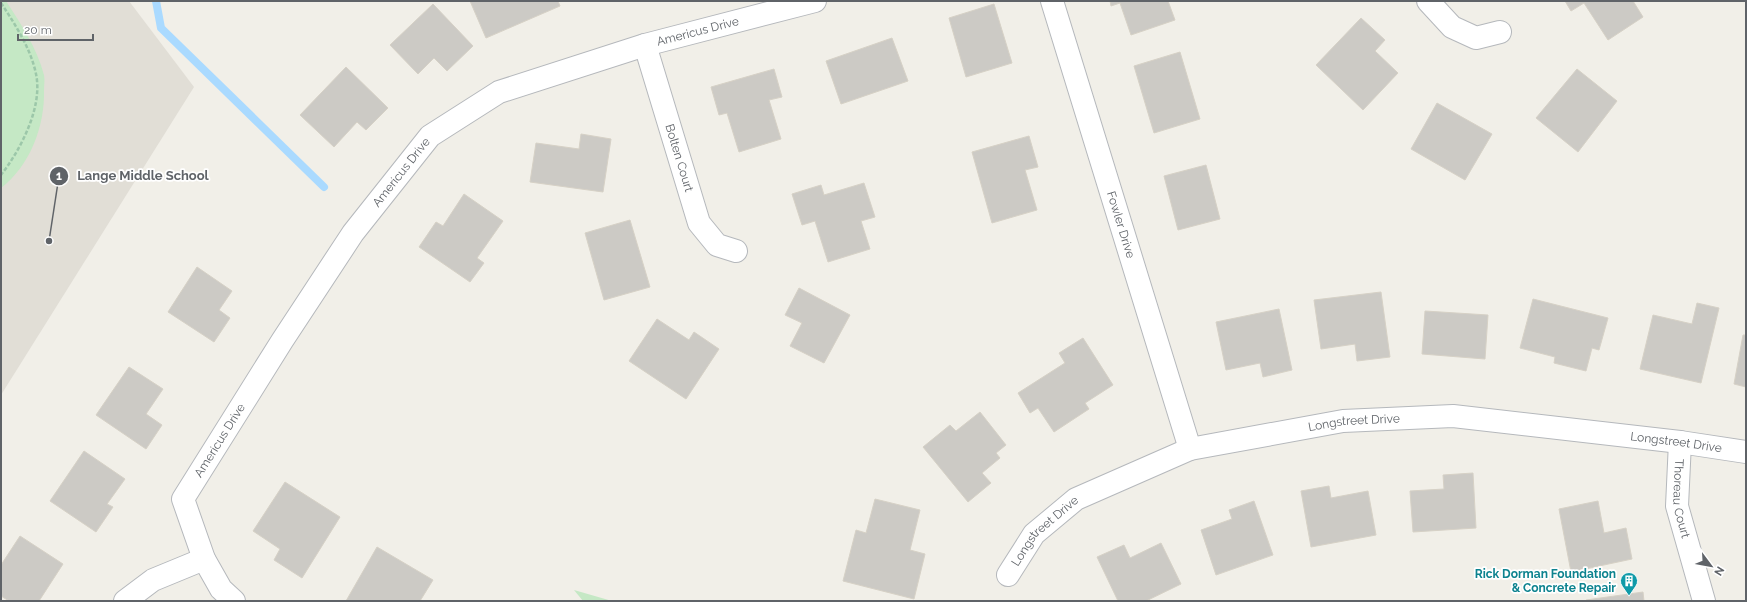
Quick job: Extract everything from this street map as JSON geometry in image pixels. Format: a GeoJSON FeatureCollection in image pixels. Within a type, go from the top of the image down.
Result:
{"type":"FeatureCollection","features":[{"type":"Feature","properties":{"kind":"street","name":"Americus Drive"},"geometry":{"type":"LineString","coordinates":[[204,560],[183,499],[282,341],[353,233],[430,136],[499,92],[645,45],[815,1]]}},
{"type":"Feature","properties":{"kind":"street","name":"Fowler Drive"},"geometry":{"type":"LineString","coordinates":[[1052,1],[1190,449]]}},
{"type":"Feature","properties":{"kind":"street"},"geometry":{"type":"LineString","coordinates":[[1428,1],[1452,27],[1476,38],[1500,32]]}},
{"type":"Feature","properties":{"kind":"street","name":"Bolten Court"},"geometry":{"type":"LineString","coordinates":[[645,45],[699,223],[717,245],[736,251]]}},
{"type":"Feature","properties":{"kind":"street","name":"Longstreet Drive"},"geometry":{"type":"LineString","coordinates":[[1008,575],[1034,534],[1076,499],[1190,449],[1343,421],[1453,416],[1680,442],[1746,452]]}},
{"type":"Feature","properties":{"kind":"street","name":"Thoreau Court"},"geometry":{"type":"LineString","coordinates":[[1680,442],[1677,506],[1704,601]]}},
{"type":"Feature","properties":{"kind":"street"},"geometry":{"type":"LineString","coordinates":[[125,601],[152,580],[204,560],[221,589],[234,601]]}},
{"type":"Feature","properties":{"kind":"path"},"geometry":{"type":"LineString","coordinates":[[1,3],[32,57],[36,76],[36,100],[27,132],[15,157],[1,175]]}},
{"type":"Feature","properties":{"kind":"shaded area"},"geometry":{"type":"Polygon","coordinates":[[[1,1],[129,1],[194,87],[1,395],[1,1]]]}},
{"type":"Feature","properties":{"kind":"green space"},"geometry":{"type":"Polygon","coordinates":[[[1,1],[6,1],[28,36],[37,55],[44,75],[44,104],[38,131],[28,157],[11,179],[1,188],[1,1]]]}},
{"type":"Feature","properties":{"kind":"green space"},"geometry":{"type":"Polygon","coordinates":[[[574,590],[612,601],[583,601],[574,590]]]}},
{"type":"Feature","properties":{"kind":"building"},"geometry":{"type":"Polygon","coordinates":[[[470,1],[558,1],[560,6],[486,38],[470,1]]]}},
{"type":"Feature","properties":{"kind":"building"},"geometry":{"type":"Polygon","coordinates":[[[1110,1],[1168,1],[1175,20],[1131,35],[1120,3],[1111,6],[1110,1]]]}},
{"type":"Feature","properties":{"kind":"building"},"geometry":{"type":"Polygon","coordinates":[[[1565,1],[1633,1],[1643,17],[1608,40],[1584,3],[1571,11],[1565,1]]]}},
{"type":"Feature","properties":{"kind":"building"},"geometry":{"type":"Polygon","coordinates":[[[433,4],[473,46],[447,71],[434,58],[418,74],[390,45],[433,4]]]}},
{"type":"Feature","properties":{"kind":"building"},"geometry":{"type":"Polygon","coordinates":[[[994,4],[1012,63],[966,77],[949,18],[994,4]]]}},
{"type":"Feature","properties":{"kind":"building"},"geometry":{"type":"Polygon","coordinates":[[[1361,18],[1385,40],[1375,51],[1398,73],[1363,110],[1316,65],[1361,18]]]}},
{"type":"Feature","properties":{"kind":"building"},"geometry":{"type":"Polygon","coordinates":[[[892,38],[908,81],[841,104],[826,61],[892,38]]]}},
{"type":"Feature","properties":{"kind":"building"},"geometry":{"type":"Polygon","coordinates":[[[1180,52],[1200,119],[1154,133],[1134,66],[1180,52]]]}},
{"type":"Feature","properties":{"kind":"building"},"geometry":{"type":"Polygon","coordinates":[[[346,67],[388,108],[366,130],[357,122],[334,147],[300,115],[346,67]]]}},
{"type":"Feature","properties":{"kind":"building"},"geometry":{"type":"Polygon","coordinates":[[[774,69],[782,97],[769,100],[781,139],[739,152],[727,113],[719,115],[711,87],[774,69]]]}},
{"type":"Feature","properties":{"kind":"building"},"geometry":{"type":"Polygon","coordinates":[[[1577,69],[1617,101],[1578,152],[1536,118],[1577,69]]]}},
{"type":"Feature","properties":{"kind":"building"},"geometry":{"type":"Polygon","coordinates":[[[1437,103],[1492,134],[1465,180],[1411,149],[1437,103]]]}},
{"type":"Feature","properties":{"kind":"building"},"geometry":{"type":"Polygon","coordinates":[[[581,134],[611,139],[603,192],[530,182],[536,143],[579,149],[581,134]]]}},
{"type":"Feature","properties":{"kind":"building"},"geometry":{"type":"Polygon","coordinates":[[[1029,136],[1038,167],[1025,170],[1037,210],[992,223],[972,152],[1029,136]]]}},
{"type":"Feature","properties":{"kind":"building"},"geometry":{"type":"Polygon","coordinates":[[[1206,165],[1220,219],[1178,230],[1164,176],[1206,165]]]}},
{"type":"Feature","properties":{"kind":"building"},"geometry":{"type":"Polygon","coordinates":[[[864,183],[875,217],[861,221],[870,249],[828,262],[815,221],[802,225],[792,194],[821,185],[824,195],[864,183]]]}},
{"type":"Feature","properties":{"kind":"building"},"geometry":{"type":"Polygon","coordinates":[[[464,194],[503,221],[477,258],[484,263],[470,282],[419,247],[436,222],[443,226],[464,194]]]}},
{"type":"Feature","properties":{"kind":"building"},"geometry":{"type":"Polygon","coordinates":[[[630,220],[650,287],[604,300],[585,233],[630,220]]]}},
{"type":"Feature","properties":{"kind":"building"},"geometry":{"type":"Polygon","coordinates":[[[197,267],[232,291],[219,310],[230,318],[214,342],[168,312],[197,267]]]}},
{"type":"Feature","properties":{"kind":"building"},"geometry":{"type":"Polygon","coordinates":[[[799,288],[850,315],[824,363],[790,346],[802,323],[785,315],[799,288]]]}},
{"type":"Feature","properties":{"kind":"building"},"geometry":{"type":"Polygon","coordinates":[[[1381,292],[1390,357],[1357,361],[1355,344],[1321,349],[1314,300],[1381,292]]]}},
{"type":"Feature","properties":{"kind":"building"},"geometry":{"type":"Polygon","coordinates":[[[1533,299],[1608,318],[1599,350],[1592,348],[1586,371],[1554,363],[1555,357],[1520,348],[1533,299]]]}},
{"type":"Feature","properties":{"kind":"building"},"geometry":{"type":"Polygon","coordinates":[[[1697,303],[1719,308],[1701,383],[1640,369],[1653,315],[1692,324],[1697,303]]]}},
{"type":"Feature","properties":{"kind":"building"},"geometry":{"type":"Polygon","coordinates":[[[1279,309],[1292,370],[1263,377],[1260,363],[1226,370],[1216,322],[1279,309]]]}},
{"type":"Feature","properties":{"kind":"building"},"geometry":{"type":"Polygon","coordinates":[[[1425,311],[1488,315],[1485,359],[1422,354],[1425,311]]]}},
{"type":"Feature","properties":{"kind":"building"},"geometry":{"type":"Polygon","coordinates":[[[657,319],[689,340],[694,332],[719,349],[686,399],[629,361],[657,319]]]}},
{"type":"Feature","properties":{"kind":"building"},"geometry":{"type":"Polygon","coordinates":[[[1743,335],[1746,335],[1746,387],[1734,384],[1743,335]]]}},
{"type":"Feature","properties":{"kind":"building"},"geometry":{"type":"Polygon","coordinates":[[[1083,338],[1113,385],[1085,403],[1089,409],[1054,432],[1038,408],[1030,413],[1018,393],[1065,363],[1059,353],[1083,338]]]}},
{"type":"Feature","properties":{"kind":"building"},"geometry":{"type":"Polygon","coordinates":[[[129,367],[163,389],[146,414],[162,425],[146,449],[96,415],[129,367]]]}},
{"type":"Feature","properties":{"kind":"building"},"geometry":{"type":"Polygon","coordinates":[[[980,412],[1006,445],[996,453],[1000,458],[982,473],[991,483],[968,502],[923,447],[950,425],[956,431],[980,412]]]}},
{"type":"Feature","properties":{"kind":"building"},"geometry":{"type":"Polygon","coordinates":[[[84,451],[125,479],[107,504],[113,507],[96,532],[50,501],[84,451]]]}},
{"type":"Feature","properties":{"kind":"building"},"geometry":{"type":"Polygon","coordinates":[[[1473,473],[1476,528],[1413,532],[1410,491],[1444,489],[1443,475],[1473,473]]]}},
{"type":"Feature","properties":{"kind":"building"},"geometry":{"type":"Polygon","coordinates":[[[285,482],[340,517],[302,578],[274,560],[280,549],[253,531],[285,482]]]}},
{"type":"Feature","properties":{"kind":"building"},"geometry":{"type":"Polygon","coordinates":[[[1329,486],[1331,498],[1368,491],[1376,535],[1311,547],[1301,491],[1329,486]]]}},
{"type":"Feature","properties":{"kind":"building"},"geometry":{"type":"Polygon","coordinates":[[[875,499],[920,510],[910,550],[925,554],[914,599],[843,581],[856,530],[866,533],[875,499]]]}},
{"type":"Feature","properties":{"kind":"building"},"geometry":{"type":"Polygon","coordinates":[[[1254,501],[1273,555],[1216,575],[1201,530],[1232,519],[1229,510],[1254,501]]]}},
{"type":"Feature","properties":{"kind":"building"},"geometry":{"type":"Polygon","coordinates":[[[1598,501],[1604,533],[1626,528],[1632,559],[1571,572],[1559,509],[1598,501]]]}},
{"type":"Feature","properties":{"kind":"building"},"geometry":{"type":"Polygon","coordinates":[[[20,536],[63,564],[39,601],[9,601],[1,596],[1,565],[20,536]]]}},
{"type":"Feature","properties":{"kind":"building"},"geometry":{"type":"Polygon","coordinates":[[[1161,543],[1181,584],[1146,601],[1118,601],[1097,557],[1124,545],[1130,558],[1161,543]]]}},
{"type":"Feature","properties":{"kind":"building"},"geometry":{"type":"Polygon","coordinates":[[[377,547],[433,580],[420,601],[346,601],[377,547]]]}},
{"type":"Feature","properties":{"kind":"building","name":"Rick Dorman Foundation & Concrete Repair"},"geometry":{"type":"Polygon","coordinates":[[[1643,592],[1644,601],[1586,601],[1586,600],[1643,592]]]}},
{"type":"Feature","properties":{"kind":"waterway"},"geometry":{"type":"LineString","coordinates":[[156,1],[161,28],[324,187]]}},
{"type":"Feature","properties":{"kind":"place","name":"Lange Middle School"},"geometry":{"type":"Point","coordinates":[49,241]}},
{"type":"Feature","properties":{"kind":"place","name":"Rick Dorman Foundation & Concrete Repair"},"geometry":{"type":"Point","coordinates":[1629,596]}}]}
